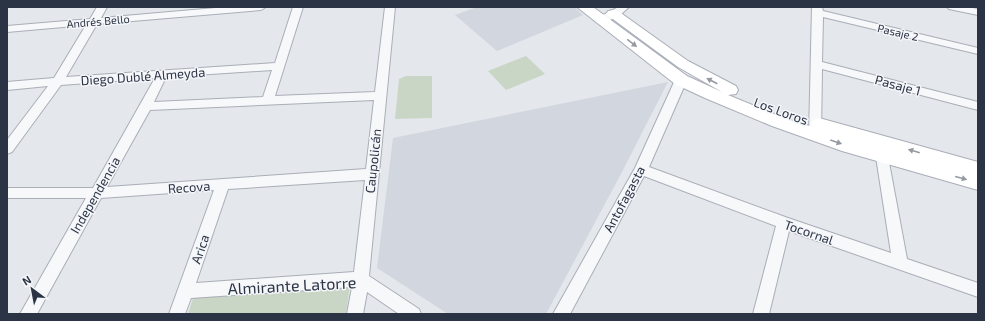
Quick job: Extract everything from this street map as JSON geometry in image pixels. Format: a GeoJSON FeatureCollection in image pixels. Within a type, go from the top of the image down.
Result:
{"type":"FeatureCollection","features":[{"type":"Feature","properties":{"kind":"main road","name":"Los Loros"},"geometry":{"type":"LineString","coordinates":[[584,7],[611,12],[683,64],[721,86],[816,129],[882,157],[978,183]]}},
{"type":"Feature","properties":{"kind":"main road","name":"Los Loros"},"geometry":{"type":"LineString","coordinates":[[611,12],[681,80],[744,108],[816,129],[978,169]]}},
{"type":"Feature","properties":{"kind":"street"},"geometry":{"type":"LineString","coordinates":[[7,149],[58,81],[102,7]]}},
{"type":"Feature","properties":{"kind":"street","name":"Andrés Bello"},"geometry":{"type":"LineString","coordinates":[[7,29],[191,10],[261,7]]}},
{"type":"Feature","properties":{"kind":"street"},"geometry":{"type":"LineString","coordinates":[[268,100],[298,7]]}},
{"type":"Feature","properties":{"kind":"street","name":"Caupolicán"},"geometry":{"type":"LineString","coordinates":[[355,314],[361,279],[390,7]]}},
{"type":"Feature","properties":{"kind":"street"},"geometry":{"type":"LineString","coordinates":[[952,7],[978,12]]}},
{"type":"Feature","properties":{"kind":"street"},"geometry":{"type":"LineString","coordinates":[[816,129],[818,10]]}},
{"type":"Feature","properties":{"kind":"street","name":"Pasaje 2"},"geometry":{"type":"LineString","coordinates":[[818,10],[978,51]]}},
{"type":"Feature","properties":{"kind":"street","name":"Pasaje 1"},"geometry":{"type":"LineString","coordinates":[[818,64],[978,106]]}},
{"type":"Feature","properties":{"kind":"street","name":"Diego Dublé Almeyda"},"geometry":{"type":"LineString","coordinates":[[7,86],[58,81],[279,66]]}},
{"type":"Feature","properties":{"kind":"street","name":"Independencia"},"geometry":{"type":"LineString","coordinates":[[28,314],[146,106],[162,75]]}},
{"type":"Feature","properties":{"kind":"street","name":"Antofagasta"},"geometry":{"type":"LineString","coordinates":[[561,314],[641,169],[681,80]]}},
{"type":"Feature","properties":{"kind":"street"},"geometry":{"type":"LineString","coordinates":[[146,106],[380,96]]}},
{"type":"Feature","properties":{"kind":"street"},"geometry":{"type":"LineString","coordinates":[[882,157],[900,263]]}},
{"type":"Feature","properties":{"kind":"street","name":"Tocornal"},"geometry":{"type":"LineString","coordinates":[[641,169],[784,223],[978,290]]}},
{"type":"Feature","properties":{"kind":"street","name":"Recova"},"geometry":{"type":"LineString","coordinates":[[7,193],[96,193],[372,174]]}},
{"type":"Feature","properties":{"kind":"street","name":"Arica"},"geometry":{"type":"LineString","coordinates":[[178,314],[223,184]]}},
{"type":"Feature","properties":{"kind":"street"},"geometry":{"type":"LineString","coordinates":[[761,314],[784,223]]}},
{"type":"Feature","properties":{"kind":"street","name":"Almirante Latorre"},"geometry":{"type":"LineString","coordinates":[[186,291],[361,279],[413,314]]}},
{"type":"Feature","properties":{"kind":"shaded area"},"geometry":{"type":"Polygon","coordinates":[[[477,7],[574,7],[583,15],[497,51],[455,15],[477,7]]]}},
{"type":"Feature","properties":{"kind":"shaded area"},"geometry":{"type":"Polygon","coordinates":[[[668,82],[546,314],[448,314],[377,268],[393,138],[668,82]]]}},
{"type":"Feature","properties":{"kind":"green space"},"geometry":{"type":"Polygon","coordinates":[[[526,56],[545,74],[506,90],[488,71],[526,56]]]}},
{"type":"Feature","properties":{"kind":"green space"},"geometry":{"type":"Polygon","coordinates":[[[406,76],[432,76],[432,118],[395,119],[399,79],[406,76]]]}},
{"type":"Feature","properties":{"kind":"green space"},"geometry":{"type":"Polygon","coordinates":[[[350,285],[346,314],[188,314],[194,295],[350,285]]]}}]}
